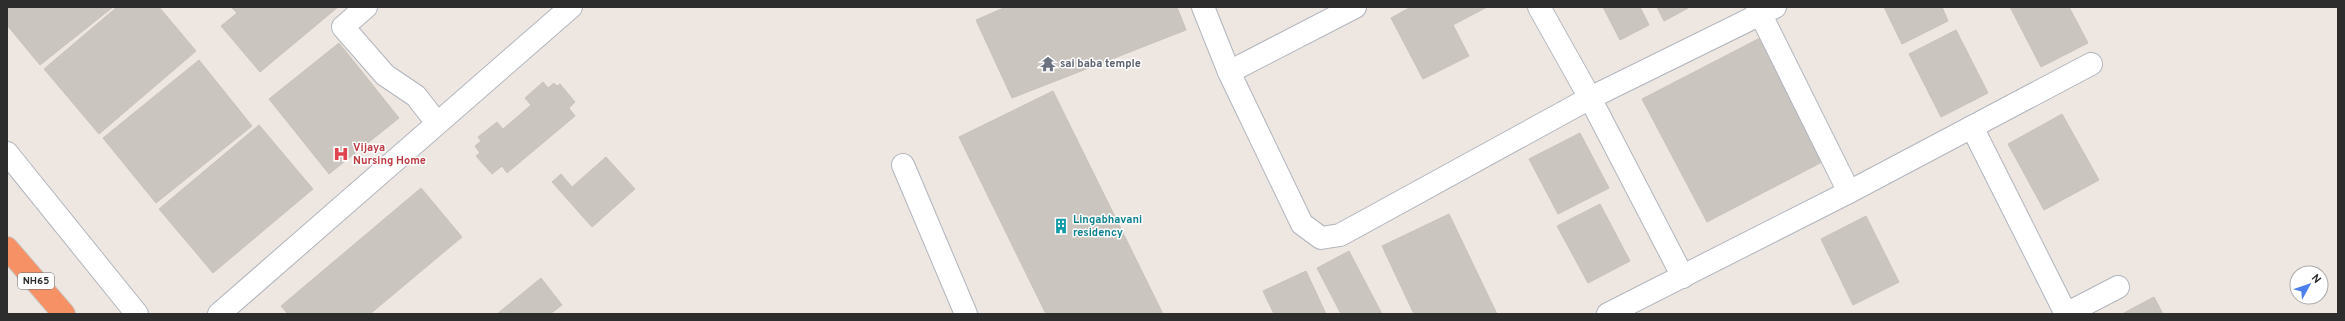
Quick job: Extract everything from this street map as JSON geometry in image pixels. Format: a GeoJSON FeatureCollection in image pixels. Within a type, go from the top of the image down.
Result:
{"type":"FeatureCollection","features":[{"type":"Feature","properties":{"kind":"highway","name":"NH65"},"geometry":{"type":"LineString","coordinates":[[7,248],[64,314]]}},
{"type":"Feature","properties":{"kind":"street"},"geometry":{"type":"LineString","coordinates":[[366,7],[343,27],[385,75],[416,96],[437,123]]}},
{"type":"Feature","properties":{"kind":"street"},"geometry":{"type":"LineString","coordinates":[[218,314],[571,7]]}},
{"type":"Feature","properties":{"kind":"street"},"geometry":{"type":"LineString","coordinates":[[1203,7],[1229,72],[1302,224],[1321,238],[1340,235],[1590,98],[1764,9],[1850,192]]}},
{"type":"Feature","properties":{"kind":"street"},"geometry":{"type":"LineString","coordinates":[[1229,72],[1355,7]]}},
{"type":"Feature","properties":{"kind":"street"},"geometry":{"type":"LineString","coordinates":[[1538,7],[1590,98],[1683,277]]}},
{"type":"Feature","properties":{"kind":"street"},"geometry":{"type":"LineString","coordinates":[[1608,314],[1850,192],[2091,64]]}},
{"type":"Feature","properties":{"kind":"street"},"geometry":{"type":"LineString","coordinates":[[1972,127],[2066,314],[2118,287]]}},
{"type":"Feature","properties":{"kind":"street"},"geometry":{"type":"LineString","coordinates":[[7,152],[137,314]]}},
{"type":"Feature","properties":{"kind":"street"},"geometry":{"type":"LineString","coordinates":[[903,165],[966,314]]}},
{"type":"Feature","properties":{"kind":"building"},"geometry":{"type":"Polygon","coordinates":[[[7,7],[113,7],[40,65],[7,25],[7,7]]]}},
{"type":"Feature","properties":{"kind":"building"},"geometry":{"type":"Polygon","coordinates":[[[117,7],[159,7],[196,51],[99,134],[44,69],[117,7]]]}},
{"type":"Feature","properties":{"kind":"building"},"geometry":{"type":"Polygon","coordinates":[[[231,7],[338,7],[260,72],[221,26],[237,13],[231,7]]]}},
{"type":"Feature","properties":{"kind":"building","name":"sai baba temple"},"geometry":{"type":"Polygon","coordinates":[[[1006,7],[1177,7],[1186,30],[1012,98],[976,20],[1006,7]]]}},
{"type":"Feature","properties":{"kind":"building"},"geometry":{"type":"Polygon","coordinates":[[[1411,7],[1487,7],[1453,25],[1469,56],[1423,79],[1391,18],[1411,7]]]}},
{"type":"Feature","properties":{"kind":"building"},"geometry":{"type":"Polygon","coordinates":[[[1603,7],[1640,7],[1649,25],[1620,40],[1603,7]]]}},
{"type":"Feature","properties":{"kind":"building"},"geometry":{"type":"Polygon","coordinates":[[[1657,7],[1690,7],[1664,21],[1657,7]]]}},
{"type":"Feature","properties":{"kind":"building"},"geometry":{"type":"Polygon","coordinates":[[[1884,7],[1942,7],[1948,21],[1902,44],[1884,7]]]}},
{"type":"Feature","properties":{"kind":"building"},"geometry":{"type":"Polygon","coordinates":[[[2010,7],[2069,7],[2088,43],[2041,67],[2010,7]]]}},
{"type":"Feature","properties":{"kind":"building"},"geometry":{"type":"Polygon","coordinates":[[[1956,30],[1988,93],[1941,117],[1909,54],[1956,30]]]}},
{"type":"Feature","properties":{"kind":"building"},"geometry":{"type":"Polygon","coordinates":[[[1760,38],[1824,161],[1707,222],[1642,99],[1760,38]]]}},
{"type":"Feature","properties":{"kind":"building"},"geometry":{"type":"Polygon","coordinates":[[[339,43],[399,118],[329,174],[269,99],[339,43]]]}},
{"type":"Feature","properties":{"kind":"building"},"geometry":{"type":"Polygon","coordinates":[[[199,60],[252,126],[156,203],[103,138],[199,60]]]}},
{"type":"Feature","properties":{"kind":"building"},"geometry":{"type":"Polygon","coordinates":[[[543,82],[548,88],[554,83],[557,86],[560,84],[575,102],[569,108],[575,116],[507,173],[502,166],[492,174],[476,156],[480,153],[475,146],[481,141],[478,137],[497,122],[503,129],[531,105],[525,98],[543,82]]]}},
{"type":"Feature","properties":{"kind":"building","name":"Lingabhavani residency"},"geometry":{"type":"Polygon","coordinates":[[[1053,91],[1163,314],[1046,314],[959,137],[1053,91]]]}},
{"type":"Feature","properties":{"kind":"building"},"geometry":{"type":"Polygon","coordinates":[[[2062,114],[2099,180],[2044,210],[2008,144],[2062,114]]]}},
{"type":"Feature","properties":{"kind":"building"},"geometry":{"type":"Polygon","coordinates":[[[259,125],[313,189],[213,273],[159,209],[259,125]]]}},
{"type":"Feature","properties":{"kind":"building"},"geometry":{"type":"Polygon","coordinates":[[[1580,133],[1609,188],[1558,214],[1529,159],[1580,133]]]}},
{"type":"Feature","properties":{"kind":"building"},"geometry":{"type":"Polygon","coordinates":[[[606,157],[635,189],[592,227],[552,182],[561,174],[572,187],[606,157]]]}},
{"type":"Feature","properties":{"kind":"building"},"geometry":{"type":"Polygon","coordinates":[[[421,188],[462,237],[370,314],[288,314],[281,306],[421,188]]]}},
{"type":"Feature","properties":{"kind":"building"},"geometry":{"type":"Polygon","coordinates":[[[1600,204],[1630,261],[1588,283],[1557,226],[1600,204]]]}},
{"type":"Feature","properties":{"kind":"building"},"geometry":{"type":"Polygon","coordinates":[[[1449,214],[1497,314],[1414,314],[1382,246],[1449,214]]]}},
{"type":"Feature","properties":{"kind":"building"},"geometry":{"type":"Polygon","coordinates":[[[1866,216],[1899,282],[1853,305],[1821,239],[1866,216]]]}},
{"type":"Feature","properties":{"kind":"building"},"geometry":{"type":"Polygon","coordinates":[[[1349,251],[1382,314],[1341,314],[1317,268],[1349,251]]]}},
{"type":"Feature","properties":{"kind":"building"},"geometry":{"type":"Polygon","coordinates":[[[1306,271],[1326,314],[1274,314],[1263,291],[1306,271]]]}},
{"type":"Feature","properties":{"kind":"building"},"geometry":{"type":"Polygon","coordinates":[[[541,278],[562,305],[550,314],[497,314],[541,278]]]}},
{"type":"Feature","properties":{"kind":"building"},"geometry":{"type":"Polygon","coordinates":[[[2154,297],[2163,314],[2122,314],[2154,297]]]}},
{"type":"Feature","properties":{"kind":"place","name":"sai baba temple"},"geometry":{"type":"Point","coordinates":[1048,64]}},
{"type":"Feature","properties":{"kind":"place","name":"Vijaya Nursing Home"},"geometry":{"type":"Point","coordinates":[341,154]}},
{"type":"Feature","properties":{"kind":"place","name":"Lingabhavani residency"},"geometry":{"type":"Point","coordinates":[1061,226]}}]}
